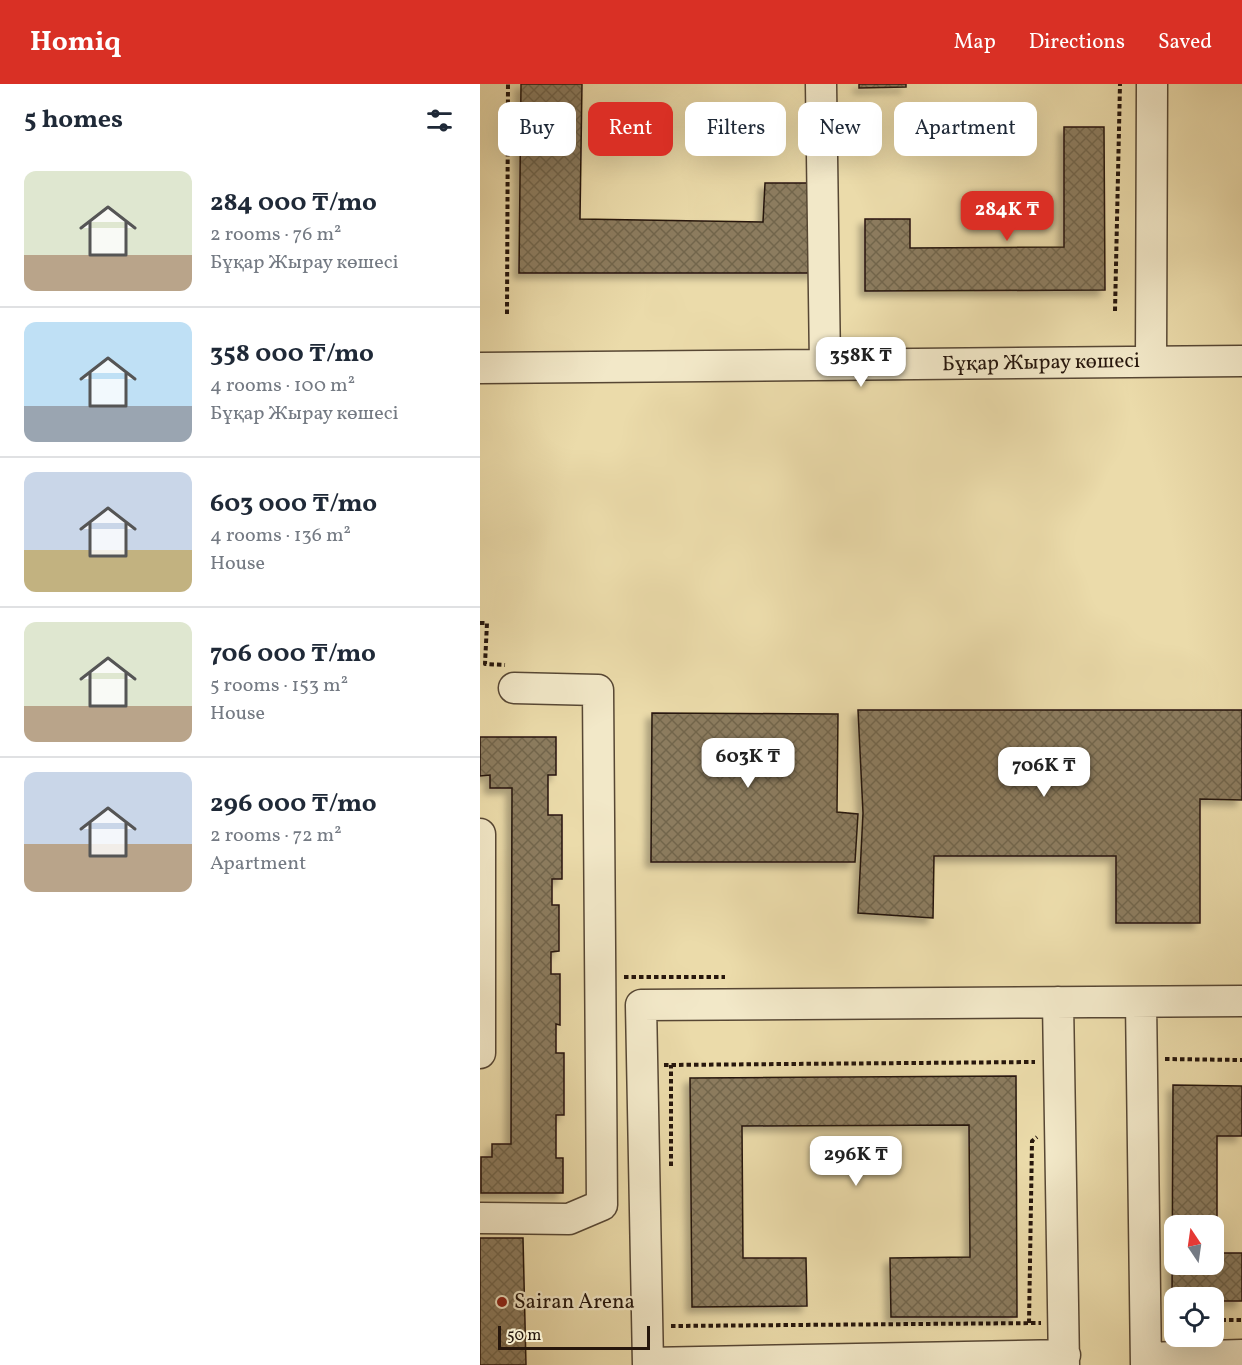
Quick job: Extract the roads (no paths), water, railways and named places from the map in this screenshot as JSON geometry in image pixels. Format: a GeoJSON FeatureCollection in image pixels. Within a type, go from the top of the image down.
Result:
{"type":"FeatureCollection","features":[{"type":"Feature","properties":{"kind":"street"},"geometry":{"type":"LineString","coordinates":[[821,84],[825,365]]}},
{"type":"Feature","properties":{"kind":"street"},"geometry":{"type":"LineString","coordinates":[[1151,362],[1152,84]]}},
{"type":"Feature","properties":{"kind":"street","name":"Бұқар Жырау көшесі"},"geometry":{"type":"LineString","coordinates":[[480,368],[1242,361]]}},
{"type":"Feature","properties":{"kind":"street"},"geometry":{"type":"LineString","coordinates":[[480,1218],[569,1219],[602,1206],[598,690],[511,677]]}},
{"type":"Feature","properties":{"kind":"street"},"geometry":{"type":"LineString","coordinates":[[480,834],[480,1053]]}},
{"type":"Feature","properties":{"kind":"street"},"geometry":{"type":"LineString","coordinates":[[1058,1002],[1064,1360],[648,1364],[641,1005],[1058,1002],[1141,1002],[1242,1001]]}},
{"type":"Feature","properties":{"kind":"street"},"geometry":{"type":"LineString","coordinates":[[1141,1002],[1146,1361],[1242,1355]]}},
{"type":"Feature","properties":{"kind":"place","name":"Sairan Arena"},"geometry":{"type":"Point","coordinates":[502,1302]}}]}
